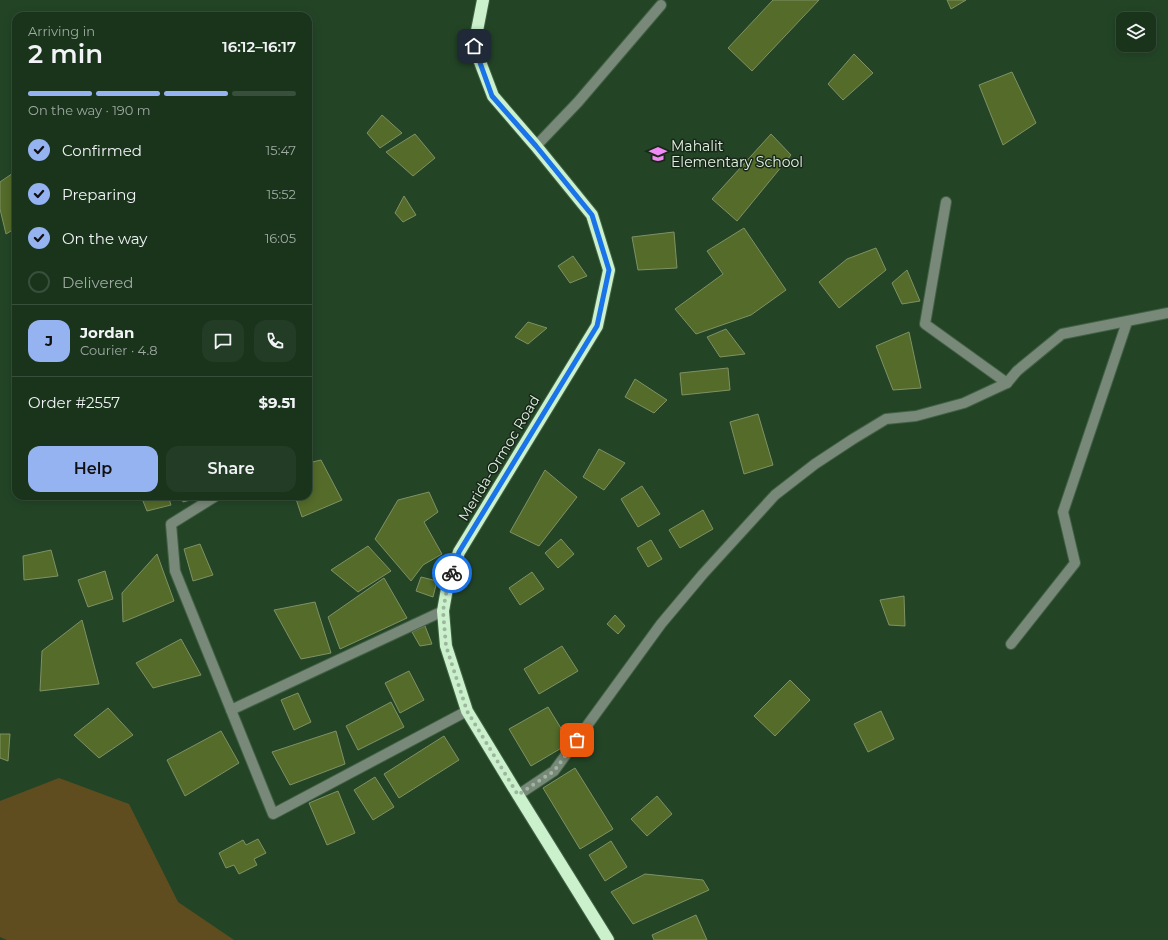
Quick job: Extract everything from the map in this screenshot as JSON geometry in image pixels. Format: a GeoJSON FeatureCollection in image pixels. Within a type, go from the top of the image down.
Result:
{"type":"FeatureCollection","features":[{"type":"Feature","properties":{"kind":"highway","name":"Merida-Ormoc Road"},"geometry":{"type":"LineString","coordinates":[[483,0],[474,46],[492,96],[536,146],[592,215],[609,270],[597,326],[459,552],[448,583],[443,611],[446,646],[467,711],[608,940]]}},
{"type":"Feature","properties":{"kind":"street"},"geometry":{"type":"LineString","coordinates":[[536,146],[578,102],[662,5]]}},
{"type":"Feature","properties":{"kind":"street"},"geometry":{"type":"LineString","coordinates":[[946,202],[925,324],[1007,383]]}},
{"type":"Feature","properties":{"kind":"street"},"geometry":{"type":"LineString","coordinates":[[518,795],[554,771],[661,624],[703,574],[775,495],[815,464],[853,438],[886,419],[916,416],[964,403],[1007,383],[1017,371],[1062,334],[1168,313]]}},
{"type":"Feature","properties":{"kind":"street"},"geometry":{"type":"LineString","coordinates":[[1010,644],[1075,563],[1063,512],[1127,322]]}},
{"type":"Feature","properties":{"kind":"street"},"geometry":{"type":"LineString","coordinates":[[210,500],[171,524],[175,571],[273,814],[467,711]]}},
{"type":"Feature","properties":{"kind":"street"},"geometry":{"type":"LineString","coordinates":[[231,710],[443,611]]}},
{"type":"Feature","properties":{"kind":"shaded area"},"geometry":{"type":"Polygon","coordinates":[[[59,778],[129,804],[178,902],[234,940],[7,940],[0,937],[0,801],[59,778]]]}},
{"type":"Feature","properties":{"kind":"building"},"geometry":{"type":"Polygon","coordinates":[[[773,0],[819,0],[752,71],[728,48],[773,0]]]}},
{"type":"Feature","properties":{"kind":"building"},"geometry":{"type":"Polygon","coordinates":[[[947,0],[966,0],[951,9],[947,0]]]}},
{"type":"Feature","properties":{"kind":"building"},"geometry":{"type":"Polygon","coordinates":[[[854,54],[873,73],[843,100],[828,84],[854,54]]]}},
{"type":"Feature","properties":{"kind":"building"},"geometry":{"type":"Polygon","coordinates":[[[1012,72],[1036,123],[1003,145],[979,85],[1012,72]]]}},
{"type":"Feature","properties":{"kind":"building"},"geometry":{"type":"Polygon","coordinates":[[[382,115],[402,133],[380,148],[367,133],[382,115]]]}},
{"type":"Feature","properties":{"kind":"building"},"geometry":{"type":"Polygon","coordinates":[[[415,134],[435,158],[413,176],[386,152],[415,134]]]}},
{"type":"Feature","properties":{"kind":"building"},"geometry":{"type":"Polygon","coordinates":[[[771,134],[791,155],[737,221],[712,199],[771,134]]]}},
{"type":"Feature","properties":{"kind":"building"},"geometry":{"type":"Polygon","coordinates":[[[12,174],[12,230],[6,234],[0,209],[0,182],[12,174]]]}},
{"type":"Feature","properties":{"kind":"building"},"geometry":{"type":"Polygon","coordinates":[[[404,196],[416,215],[403,222],[395,213],[404,196]]]}},
{"type":"Feature","properties":{"kind":"building"},"geometry":{"type":"Polygon","coordinates":[[[744,228],[786,290],[751,315],[696,334],[675,309],[723,274],[707,251],[744,228]]]}},
{"type":"Feature","properties":{"kind":"building"},"geometry":{"type":"Polygon","coordinates":[[[674,232],[677,268],[638,270],[632,237],[674,232]]]}},
{"type":"Feature","properties":{"kind":"building"},"geometry":{"type":"Polygon","coordinates":[[[876,248],[886,270],[839,308],[819,282],[847,259],[876,248]]]}},
{"type":"Feature","properties":{"kind":"building"},"geometry":{"type":"Polygon","coordinates":[[[573,256],[587,276],[570,283],[558,266],[573,256]]]}},
{"type":"Feature","properties":{"kind":"building"},"geometry":{"type":"Polygon","coordinates":[[[907,270],[920,301],[902,304],[892,283],[907,270]]]}},
{"type":"Feature","properties":{"kind":"building"},"geometry":{"type":"Polygon","coordinates":[[[528,322],[547,328],[528,344],[515,337],[528,322]]]}},
{"type":"Feature","properties":{"kind":"building"},"geometry":{"type":"Polygon","coordinates":[[[726,329],[745,354],[720,357],[707,337],[726,329]]]}},
{"type":"Feature","properties":{"kind":"building"},"geometry":{"type":"Polygon","coordinates":[[[909,332],[921,388],[893,390],[876,346],[909,332]]]}},
{"type":"Feature","properties":{"kind":"building"},"geometry":{"type":"Polygon","coordinates":[[[728,368],[730,390],[682,395],[680,373],[728,368]]]}},
{"type":"Feature","properties":{"kind":"building"},"geometry":{"type":"Polygon","coordinates":[[[635,379],[667,400],[654,413],[625,397],[635,379]]]}},
{"type":"Feature","properties":{"kind":"building"},"geometry":{"type":"Polygon","coordinates":[[[758,414],[773,465],[744,474],[730,422],[758,414]]]}},
{"type":"Feature","properties":{"kind":"building"},"geometry":{"type":"Polygon","coordinates":[[[599,449],[625,463],[604,490],[583,477],[599,449]]]}},
{"type":"Feature","properties":{"kind":"building"},"geometry":{"type":"Polygon","coordinates":[[[321,460],[342,500],[302,517],[296,500],[312,500],[312,462],[321,460]]]}},
{"type":"Feature","properties":{"kind":"building"},"geometry":{"type":"Polygon","coordinates":[[[545,470],[577,497],[539,546],[510,532],[545,470]]]}},
{"type":"Feature","properties":{"kind":"building"},"geometry":{"type":"Polygon","coordinates":[[[642,486],[660,514],[638,527],[621,499],[642,486]]]}},
{"type":"Feature","properties":{"kind":"building"},"geometry":{"type":"Polygon","coordinates":[[[429,492],[438,512],[424,522],[442,554],[423,565],[411,581],[375,539],[398,500],[429,492]]]}},
{"type":"Feature","properties":{"kind":"building"},"geometry":{"type":"Polygon","coordinates":[[[143,500],[169,500],[171,505],[147,511],[143,500]]]}},
{"type":"Feature","properties":{"kind":"building"},"geometry":{"type":"Polygon","coordinates":[[[703,510],[713,529],[680,548],[669,530],[703,510]]]}},
{"type":"Feature","properties":{"kind":"building"},"geometry":{"type":"Polygon","coordinates":[[[561,539],[574,554],[558,568],[545,553],[561,539]]]}},
{"type":"Feature","properties":{"kind":"building"},"geometry":{"type":"Polygon","coordinates":[[[651,540],[662,559],[648,567],[637,548],[651,540]]]}},
{"type":"Feature","properties":{"kind":"building"},"geometry":{"type":"Polygon","coordinates":[[[200,544],[213,575],[193,581],[184,549],[200,544]]]}},
{"type":"Feature","properties":{"kind":"building"},"geometry":{"type":"Polygon","coordinates":[[[368,546],[391,571],[358,592],[331,570],[368,546]]]}},
{"type":"Feature","properties":{"kind":"building"},"geometry":{"type":"Polygon","coordinates":[[[51,550],[58,576],[24,580],[23,556],[51,550]]]}},
{"type":"Feature","properties":{"kind":"building"},"geometry":{"type":"Polygon","coordinates":[[[157,554],[174,601],[123,622],[122,593],[157,554]]]}},
{"type":"Feature","properties":{"kind":"building"},"geometry":{"type":"Polygon","coordinates":[[[105,571],[113,599],[88,607],[78,580],[105,571]]]}},
{"type":"Feature","properties":{"kind":"building"},"geometry":{"type":"Polygon","coordinates":[[[532,572],[544,589],[520,605],[509,588],[532,572]]]}},
{"type":"Feature","properties":{"kind":"building"},"geometry":{"type":"Polygon","coordinates":[[[421,577],[437,581],[433,597],[416,591],[421,577]]]}},
{"type":"Feature","properties":{"kind":"building"},"geometry":{"type":"Polygon","coordinates":[[[384,578],[407,618],[340,649],[328,617],[384,578]]]}},
{"type":"Feature","properties":{"kind":"building"},"geometry":{"type":"Polygon","coordinates":[[[904,596],[905,626],[889,625],[880,600],[904,596]]]}},
{"type":"Feature","properties":{"kind":"building"},"geometry":{"type":"Polygon","coordinates":[[[315,602],[331,653],[301,659],[274,610],[315,602]]]}},
{"type":"Feature","properties":{"kind":"building"},"geometry":{"type":"Polygon","coordinates":[[[615,615],[625,626],[618,634],[607,624],[615,615]]]}},
{"type":"Feature","properties":{"kind":"building"},"geometry":{"type":"Polygon","coordinates":[[[82,620],[99,684],[40,691],[42,651],[82,620]]]}},
{"type":"Feature","properties":{"kind":"building"},"geometry":{"type":"Polygon","coordinates":[[[425,626],[432,644],[420,646],[412,632],[425,626]]]}},
{"type":"Feature","properties":{"kind":"building"},"geometry":{"type":"Polygon","coordinates":[[[181,639],[201,675],[153,688],[136,663],[181,639]]]}},
{"type":"Feature","properties":{"kind":"building"},"geometry":{"type":"Polygon","coordinates":[[[562,646],[578,671],[539,694],[524,669],[562,646]]]}},
{"type":"Feature","properties":{"kind":"building"},"geometry":{"type":"Polygon","coordinates":[[[409,671],[424,700],[400,713],[385,683],[409,671]]]}},
{"type":"Feature","properties":{"kind":"building"},"geometry":{"type":"Polygon","coordinates":[[[790,680],[810,700],[775,736],[754,716],[790,680]]]}},
{"type":"Feature","properties":{"kind":"building"},"geometry":{"type":"Polygon","coordinates":[[[298,693],[311,722],[294,730],[281,700],[298,693]]]}},
{"type":"Feature","properties":{"kind":"building"},"geometry":{"type":"Polygon","coordinates":[[[391,702],[404,727],[358,750],[346,726],[391,702]]]}},
{"type":"Feature","properties":{"kind":"building"},"geometry":{"type":"Polygon","coordinates":[[[548,707],[570,743],[531,766],[509,729],[548,707]]]}},
{"type":"Feature","properties":{"kind":"building"},"geometry":{"type":"Polygon","coordinates":[[[108,708],[133,735],[99,758],[74,735],[108,708]]]}},
{"type":"Feature","properties":{"kind":"building"},"geometry":{"type":"Polygon","coordinates":[[[881,711],[894,739],[868,752],[854,724],[881,711]]]}},
{"type":"Feature","properties":{"kind":"building"},"geometry":{"type":"Polygon","coordinates":[[[221,731],[239,763],[185,796],[167,760],[221,731]]]}},
{"type":"Feature","properties":{"kind":"building"},"geometry":{"type":"Polygon","coordinates":[[[336,731],[345,764],[290,785],[272,752],[336,731]]]}},
{"type":"Feature","properties":{"kind":"building"},"geometry":{"type":"Polygon","coordinates":[[[0,734],[10,734],[8,761],[0,758],[0,734]]]}},
{"type":"Feature","properties":{"kind":"building"},"geometry":{"type":"Polygon","coordinates":[[[444,736],[459,760],[399,798],[384,774],[444,736]]]}},
{"type":"Feature","properties":{"kind":"building"},"geometry":{"type":"Polygon","coordinates":[[[575,768],[613,829],[580,849],[543,788],[575,768]]]}},
{"type":"Feature","properties":{"kind":"building"},"geometry":{"type":"Polygon","coordinates":[[[375,777],[394,807],[373,820],[354,790],[375,777]]]}},
{"type":"Feature","properties":{"kind":"building"},"geometry":{"type":"Polygon","coordinates":[[[338,791],[355,833],[327,845],[309,803],[338,791]]]}},
{"type":"Feature","properties":{"kind":"building"},"geometry":{"type":"Polygon","coordinates":[[[657,796],[672,814],[647,836],[631,819],[657,796]]]}},
{"type":"Feature","properties":{"kind":"building"},"geometry":{"type":"Polygon","coordinates":[[[258,839],[266,853],[254,859],[257,865],[239,874],[234,865],[226,868],[219,853],[243,840],[246,845],[258,839]]]}},
{"type":"Feature","properties":{"kind":"building"},"geometry":{"type":"Polygon","coordinates":[[[611,841],[627,867],[605,881],[589,855],[611,841]]]}},
{"type":"Feature","properties":{"kind":"building"},"geometry":{"type":"Polygon","coordinates":[[[645,874],[703,880],[709,890],[633,924],[611,892],[645,874]]]}},
{"type":"Feature","properties":{"kind":"building"},"geometry":{"type":"Polygon","coordinates":[[[696,915],[707,940],[654,940],[652,935],[696,915]]]}},
{"type":"Feature","properties":{"kind":"way so far"},"geometry":{"type":"LineString","coordinates":[[452,573],[448,583],[443,611],[446,646],[467,711],[518,795],[554,771],[577,740]]}},
{"type":"Feature","properties":{"kind":"place","name":"Mahalit Elementary School"},"geometry":{"type":"Point","coordinates":[658,154]}},
{"type":"Feature","properties":{"kind":"route"},"geometry":{"type":"LineString","coordinates":[[452,573],[459,552],[597,326],[609,270],[592,215],[536,146],[492,96],[474,46]]}}]}
